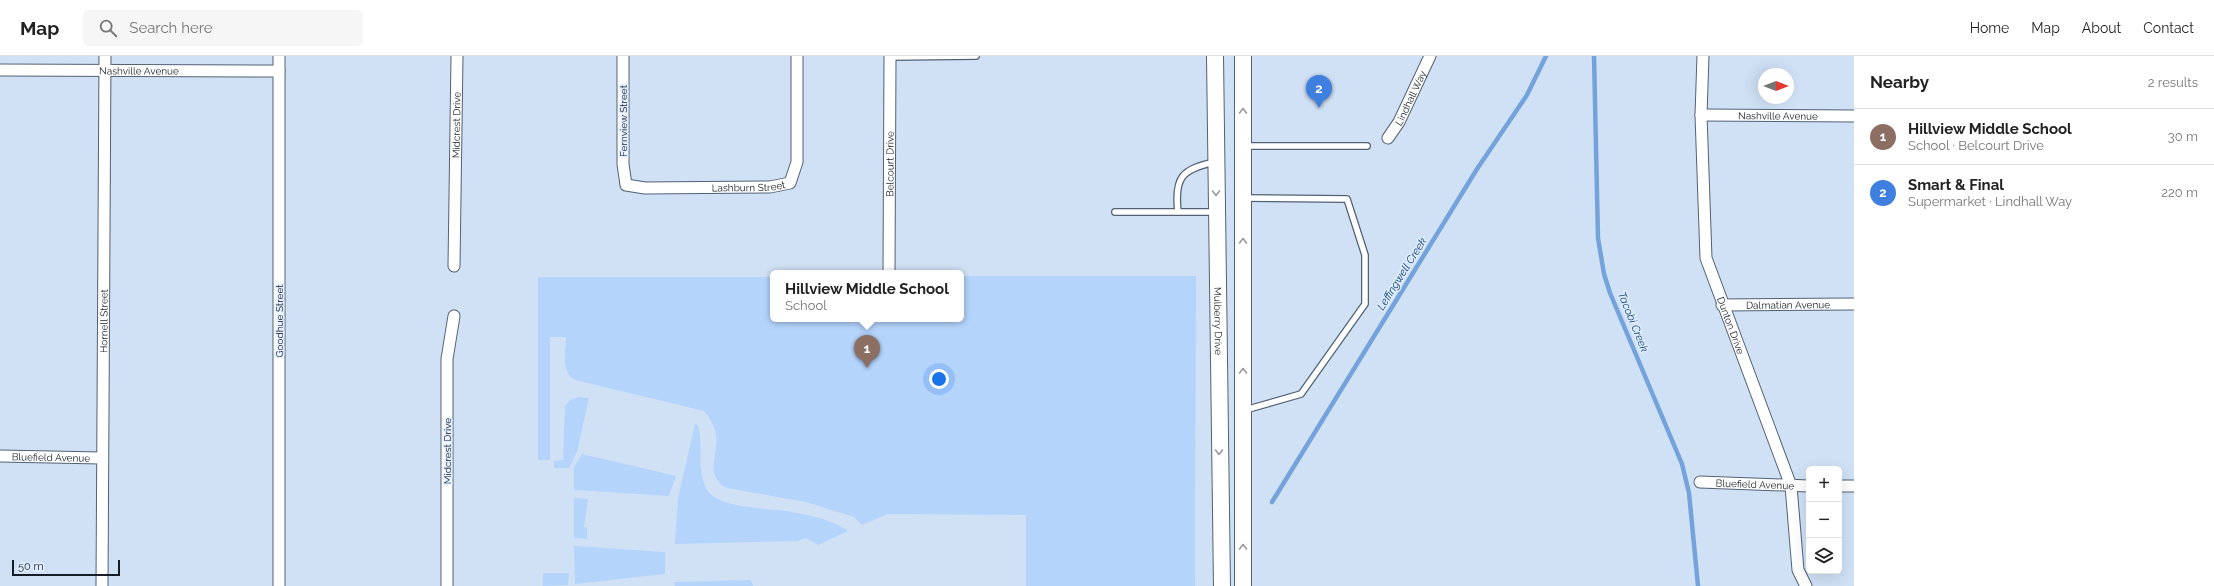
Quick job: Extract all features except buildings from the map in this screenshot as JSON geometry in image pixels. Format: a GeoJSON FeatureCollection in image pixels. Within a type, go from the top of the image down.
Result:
{"type":"FeatureCollection","features":[{"type":"Feature","properties":{"kind":"street","name":"Hornell Street"},"geometry":{"type":"LineString","coordinates":[[102,586],[101,458],[105,56]]}},
{"type":"Feature","properties":{"kind":"street","name":"Goodhue Street"},"geometry":{"type":"LineString","coordinates":[[279,56],[279,586]]}},
{"type":"Feature","properties":{"kind":"street","name":"Midcrest Drive"},"geometry":{"type":"LineString","coordinates":[[454,266],[457,56]]}},
{"type":"Feature","properties":{"kind":"street","name":"Fernview Street"},"geometry":{"type":"LineString","coordinates":[[623,56],[623,164],[626,186]]}},
{"type":"Feature","properties":{"kind":"street","name":"Lashburn Street"},"geometry":{"type":"LineString","coordinates":[[626,186],[645,188],[770,187],[790,183],[797,162],[797,56]]}},
{"type":"Feature","properties":{"kind":"street","name":"Mulberry Drive"},"geometry":{"type":"LineString","coordinates":[[1215,56],[1218,413],[1222,586]]}},
{"type":"Feature","properties":{"kind":"street"},"geometry":{"type":"LineString","coordinates":[[1243,56],[1243,586]]}},
{"type":"Feature","properties":{"kind":"street","name":"Lindhall Way"},"geometry":{"type":"LineString","coordinates":[[1388,138],[1399,122],[1430,56]]}},
{"type":"Feature","properties":{"kind":"street","name":"Dunton Drive"},"geometry":{"type":"LineString","coordinates":[[1704,56],[1702,115],[1706,258],[1722,305],[1791,486],[1798,570],[1806,586]]}},
{"type":"Feature","properties":{"kind":"street","name":"Belcourt Drive"},"geometry":{"type":"LineString","coordinates":[[889,270],[890,57]]}},
{"type":"Feature","properties":{"kind":"street","name":"Nashville Avenue"},"geometry":{"type":"LineString","coordinates":[[0,70],[279,71]]}},
{"type":"Feature","properties":{"kind":"street","name":"Nashville Avenue"},"geometry":{"type":"LineString","coordinates":[[1702,115],[1854,116]]}},
{"type":"Feature","properties":{"kind":"street","name":"Dalmatian Avenue"},"geometry":{"type":"LineString","coordinates":[[1722,305],[1854,304]]}},
{"type":"Feature","properties":{"kind":"street","name":"Midcrest Drive"},"geometry":{"type":"LineString","coordinates":[[447,586],[447,359],[454,316]]}},
{"type":"Feature","properties":{"kind":"street"},"geometry":{"type":"LineString","coordinates":[[1218,413],[1243,410]]}},
{"type":"Feature","properties":{"kind":"street","name":"Bluefield Avenue"},"geometry":{"type":"LineString","coordinates":[[0,456],[101,458]]}},
{"type":"Feature","properties":{"kind":"street","name":"Bluefield Avenue"},"geometry":{"type":"LineString","coordinates":[[1700,482],[1806,486]]}},
{"type":"Feature","properties":{"kind":"street"},"geometry":{"type":"LineString","coordinates":[[1842,486],[1854,486]]}},
{"type":"Feature","properties":{"kind":"lane"},"geometry":{"type":"LineString","coordinates":[[890,57],[976,56]]}},
{"type":"Feature","properties":{"kind":"lane"},"geometry":{"type":"LineString","coordinates":[[1243,146],[1367,146]]}},
{"type":"Feature","properties":{"kind":"lane"},"geometry":{"type":"LineString","coordinates":[[1178,212],[1176,189],[1185,172],[1196,166],[1216,162]]}},
{"type":"Feature","properties":{"kind":"lane"},"geometry":{"type":"LineString","coordinates":[[1243,198],[1347,198],[1365,255],[1365,304],[1300,394],[1243,410]]}},
{"type":"Feature","properties":{"kind":"lane"},"geometry":{"type":"LineString","coordinates":[[1115,212],[1216,212]]}},
{"type":"Feature","properties":{"kind":"shaded area"},"geometry":{"type":"Polygon","coordinates":[[[964,276],[1196,276],[1195,586],[1026,586],[1026,515],[888,514],[862,525],[854,517],[806,502],[727,488],[715,476],[714,463],[717,441],[716,434],[712,422],[704,411],[575,380],[567,371],[565,360],[566,337],[550,337],[550,460],[538,460],[538,277],[770,277],[770,322],[964,322],[964,276]]]}},
{"type":"Feature","properties":{"kind":"shaded area"},"geometry":{"type":"Polygon","coordinates":[[[579,397],[589,398],[577,452],[569,468],[554,468],[554,461],[563,460],[565,406],[570,400],[579,397]]]}},
{"type":"Feature","properties":{"kind":"shaded area"},"geometry":{"type":"Polygon","coordinates":[[[695,424],[698,425],[700,433],[701,472],[706,488],[711,495],[719,500],[741,506],[785,511],[818,518],[834,523],[848,531],[818,545],[806,538],[797,541],[675,544],[678,498],[695,424]]]}},
{"type":"Feature","properties":{"kind":"shaded area"},"geometry":{"type":"Polygon","coordinates":[[[582,454],[676,476],[669,496],[574,490],[574,467],[582,454]]]}},
{"type":"Feature","properties":{"kind":"shaded area"},"geometry":{"type":"Polygon","coordinates":[[[574,498],[588,499],[584,527],[587,528],[587,539],[574,538],[574,498]]]}},
{"type":"Feature","properties":{"kind":"shaded area"},"geometry":{"type":"Polygon","coordinates":[[[574,546],[665,552],[665,574],[575,584],[574,546]]]}},
{"type":"Feature","properties":{"kind":"shaded area"},"geometry":{"type":"Polygon","coordinates":[[[543,573],[569,573],[568,585],[543,586],[543,573]]]}},
{"type":"Feature","properties":{"kind":"shaded area"},"geometry":{"type":"Polygon","coordinates":[[[751,580],[753,586],[675,586],[674,582],[751,580]]]}},
{"type":"Feature","properties":{"kind":"waterway","name":"Leffingwell Creek"},"geometry":{"type":"LineString","coordinates":[[1272,502],[1477,169],[1527,95],[1546,56]]}},
{"type":"Feature","properties":{"kind":"waterway","name":"Tacobi Creek"},"geometry":{"type":"LineString","coordinates":[[1594,56],[1598,238],[1604,274],[1610,293],[1682,464],[1689,493],[1698,586]]}},
{"type":"Feature","properties":{"kind":"place","name":"Smart & Final"},"geometry":{"type":"Point","coordinates":[1319,108]}},
{"type":"Feature","properties":{"kind":"place","name":"Hillview Middle School"},"geometry":{"type":"Point","coordinates":[867,368]}}]}
